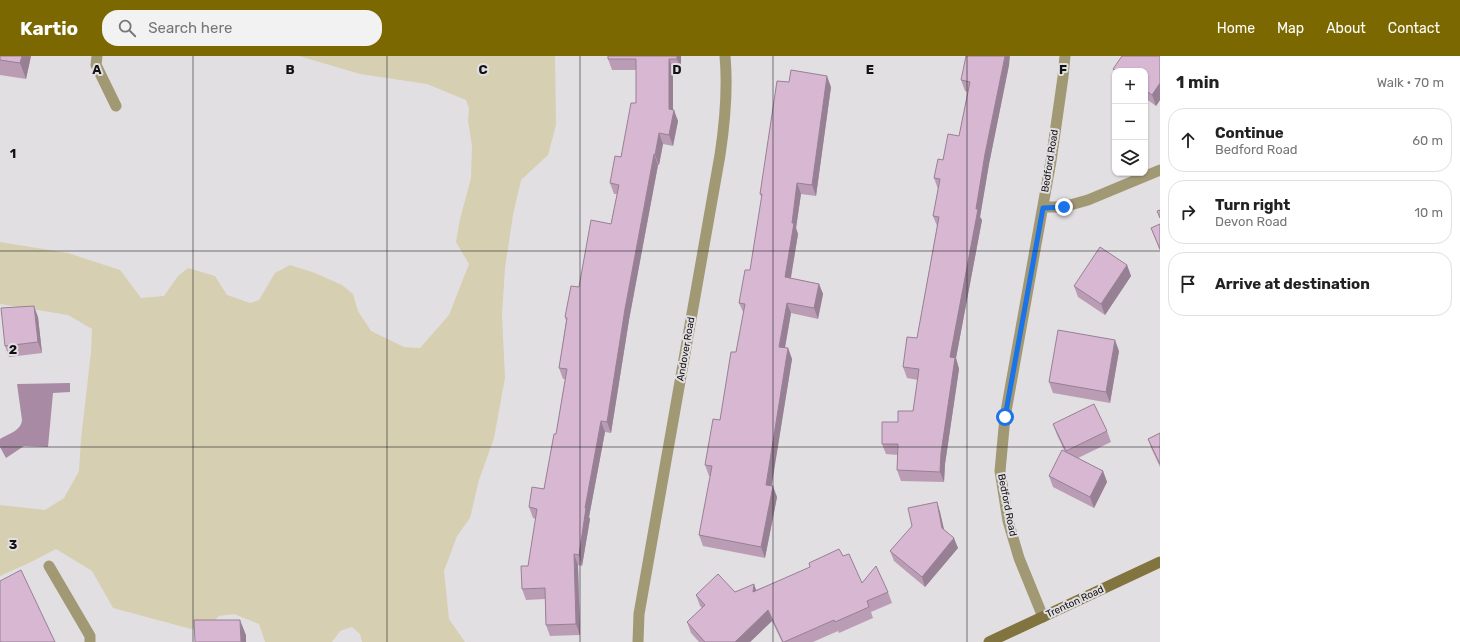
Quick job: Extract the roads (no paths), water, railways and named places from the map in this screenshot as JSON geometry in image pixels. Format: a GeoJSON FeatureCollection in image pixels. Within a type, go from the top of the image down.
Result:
{"type":"FeatureCollection","features":[{"type":"Feature","properties":{"kind":"main road","name":"Trenton Road"},"geometry":{"type":"LineString","coordinates":[[989,642],[1160,562]]}},
{"type":"Feature","properties":{"kind":"street"},"geometry":{"type":"LineString","coordinates":[[97,56],[96,65],[116,106]]}},
{"type":"Feature","properties":{"kind":"street","name":"Andover Road"},"geometry":{"type":"LineString","coordinates":[[638,642],[639,614],[720,155],[724,127],[727,76],[725,56]]}},
{"type":"Feature","properties":{"kind":"street","name":"Bedford Road"},"geometry":{"type":"LineString","coordinates":[[1043,617],[1017,551],[1008,521],[1000,470],[1005,417],[1043,208],[1065,56]]}},
{"type":"Feature","properties":{"kind":"street"},"geometry":{"type":"LineString","coordinates":[[1043,208],[1064,207],[1088,200],[1160,170]]}},
{"type":"Feature","properties":{"kind":"street"},"geometry":{"type":"LineString","coordinates":[[49,566],[90,636],[90,642]]}}]}
